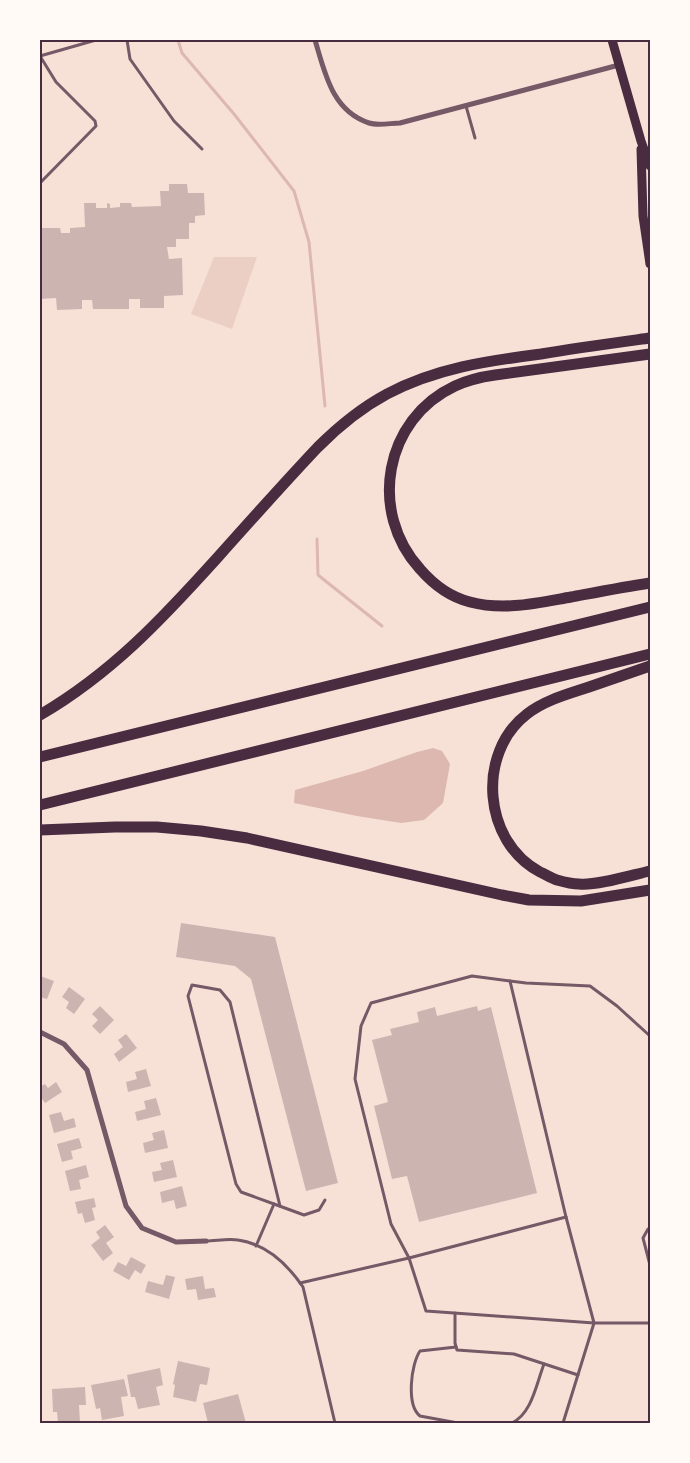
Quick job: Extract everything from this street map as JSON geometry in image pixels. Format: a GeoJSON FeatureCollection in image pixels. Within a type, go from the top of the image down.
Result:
{"type":"FeatureCollection","features":[{"type":"Feature","properties":{"kind":"highway"},"geometry":{"type":"LineString","coordinates":[[40,715],[81,689],[135,645],[339,426],[386,394],[412,382],[464,365],[650,338]]}},
{"type":"Feature","properties":{"kind":"highway"},"geometry":{"type":"LineString","coordinates":[[650,354],[495,375],[474,379],[454,386],[419,412],[406,428],[392,466],[389,489],[391,513],[398,536],[410,559],[440,588],[469,602],[495,606],[519,606],[650,583]]}},
{"type":"Feature","properties":{"kind":"highway"},"geometry":{"type":"LineString","coordinates":[[40,758],[650,607]]}},
{"type":"Feature","properties":{"kind":"highway"},"geometry":{"type":"LineString","coordinates":[[40,805],[650,654]]}},
{"type":"Feature","properties":{"kind":"highway"},"geometry":{"type":"LineString","coordinates":[[650,666],[562,696],[544,703],[526,714],[513,728],[502,746],[495,764],[492,783],[495,810],[504,837],[515,852],[532,868],[555,879],[580,885],[650,871]]}},
{"type":"Feature","properties":{"kind":"highway"},"geometry":{"type":"LineString","coordinates":[[40,830],[157,827],[201,831],[247,838],[529,900],[581,901],[650,890]]}},
{"type":"Feature","properties":{"kind":"main road"},"geometry":{"type":"LineString","coordinates":[[612,40],[650,166]]}},
{"type":"Feature","properties":{"kind":"main road"},"geometry":{"type":"LineString","coordinates":[[641,141],[643,216],[650,264]]}},
{"type":"Feature","properties":{"kind":"street"},"geometry":{"type":"LineString","coordinates":[[315,40],[329,87],[348,112],[370,124],[400,123],[619,65]]}},
{"type":"Feature","properties":{"kind":"street"},"geometry":{"type":"LineString","coordinates":[[40,1032],[64,1044],[87,1070],[126,1206],[142,1228],[176,1242],[206,1241]]}},
{"type":"Feature","properties":{"kind":"lane"},"geometry":{"type":"LineString","coordinates":[[40,183],[96,126],[95,121],[56,82],[40,56],[96,40]]}},
{"type":"Feature","properties":{"kind":"lane"},"geometry":{"type":"LineString","coordinates":[[127,40],[130,59],[174,120],[202,149]]}},
{"type":"Feature","properties":{"kind":"lane"},"geometry":{"type":"LineString","coordinates":[[466,105],[475,138]]}},
{"type":"Feature","properties":{"kind":"lane"},"geometry":{"type":"LineString","coordinates":[[650,1036],[617,1006],[590,986],[526,983],[472,976],[371,1003],[360,1026],[355,1079],[391,1224],[409,1258],[426,1311],[594,1323],[650,1323]]}},
{"type":"Feature","properties":{"kind":"lane"},"geometry":{"type":"LineString","coordinates":[[510,981],[566,1217],[594,1323],[563,1423]]}},
{"type":"Feature","properties":{"kind":"lane"},"geometry":{"type":"LineString","coordinates":[[280,1206],[230,1002],[220,990],[192,986],[188,996],[236,1184],[241,1192],[304,1215],[319,1210],[325,1200]]}},
{"type":"Feature","properties":{"kind":"lane"},"geometry":{"type":"LineString","coordinates":[[256,1246],[274,1204]]}},
{"type":"Feature","properties":{"kind":"lane"},"geometry":{"type":"LineString","coordinates":[[300,1283],[409,1258],[566,1217]]}},
{"type":"Feature","properties":{"kind":"lane"},"geometry":{"type":"LineString","coordinates":[[650,1229],[648,1229],[643,1238],[650,1264]]}},
{"type":"Feature","properties":{"kind":"lane"},"geometry":{"type":"LineString","coordinates":[[206,1241],[238,1240],[263,1248],[282,1263],[303,1287],[335,1423]]}},
{"type":"Feature","properties":{"kind":"lane"},"geometry":{"type":"LineString","coordinates":[[455,1313],[456,1347]]}},
{"type":"Feature","properties":{"kind":"lane"},"geometry":{"type":"LineString","coordinates":[[458,1423],[420,1416],[415,1412],[412,1405],[412,1379],[415,1358],[420,1351],[456,1347],[457,1350],[514,1354],[578,1375]]}},
{"type":"Feature","properties":{"kind":"lane"},"geometry":{"type":"LineString","coordinates":[[512,1423],[520,1419],[527,1411],[544,1364]]}},
{"type":"Feature","properties":{"kind":"shaded area"},"geometry":{"type":"Polygon","coordinates":[[[214,257],[257,257],[232,329],[191,314],[214,257]]]}},
{"type":"Feature","properties":{"kind":"shaded area"},"geometry":{"type":"Polygon","coordinates":[[[433,748],[442,751],[450,764],[443,803],[424,820],[401,823],[294,803],[295,790],[363,771],[433,748]]]}},
{"type":"Feature","properties":{"kind":"building"},"geometry":{"type":"Polygon","coordinates":[[[169,184],[187,184],[188,193],[204,193],[205,215],[195,216],[195,223],[189,223],[189,239],[176,239],[176,247],[167,247],[169,259],[182,258],[183,295],[164,296],[164,308],[140,308],[140,299],[129,299],[129,309],[93,309],[92,300],[82,300],[82,309],[57,310],[56,298],[40,299],[40,228],[60,228],[61,233],[70,233],[70,228],[85,227],[84,203],[96,203],[96,208],[107,208],[107,203],[110,204],[110,208],[120,207],[120,203],[131,203],[132,207],[161,206],[160,191],[169,191],[169,184]]]}},
{"type":"Feature","properties":{"kind":"building"},"geometry":{"type":"Polygon","coordinates":[[[181,923],[275,937],[338,1183],[306,1191],[251,979],[235,966],[176,957],[181,923]]]}},
{"type":"Feature","properties":{"kind":"building"},"geometry":{"type":"Polygon","coordinates":[[[40,976],[54,981],[47,999],[40,997],[40,976]]]}},
{"type":"Feature","properties":{"kind":"building"},"geometry":{"type":"Polygon","coordinates":[[[69,987],[85,999],[74,1014],[66,1008],[69,1002],[62,997],[69,987]]]}},
{"type":"Feature","properties":{"kind":"building"},"geometry":{"type":"Polygon","coordinates":[[[100,1006],[114,1020],[100,1034],[92,1026],[98,1020],[92,1014],[100,1006]]]}},
{"type":"Feature","properties":{"kind":"building"},"geometry":{"type":"Polygon","coordinates":[[[477,1006],[478,1011],[491,1007],[537,1193],[419,1222],[407,1176],[392,1179],[374,1106],[388,1102],[372,1040],[392,1035],[390,1029],[419,1022],[417,1012],[435,1007],[437,1016],[477,1006]]]}},
{"type":"Feature","properties":{"kind":"building"},"geometry":{"type":"Polygon","coordinates":[[[126,1034],[137,1048],[119,1062],[114,1054],[123,1047],[118,1040],[126,1034]]]}},
{"type":"Feature","properties":{"kind":"building"},"geometry":{"type":"Polygon","coordinates":[[[146,1069],[151,1086],[128,1092],[126,1082],[137,1079],[135,1072],[146,1069]]]}},
{"type":"Feature","properties":{"kind":"building"},"geometry":{"type":"Polygon","coordinates":[[[56,1082],[62,1092],[45,1103],[40,1096],[40,1087],[45,1084],[48,1088],[56,1082]]]}},
{"type":"Feature","properties":{"kind":"building"},"geometry":{"type":"Polygon","coordinates":[[[156,1098],[161,1115],[137,1121],[135,1112],[146,1109],[144,1101],[156,1098]]]}},
{"type":"Feature","properties":{"kind":"building"},"geometry":{"type":"Polygon","coordinates":[[[61,1112],[64,1121],[74,1118],[76,1127],[54,1133],[49,1115],[61,1112]]]}},
{"type":"Feature","properties":{"kind":"building"},"geometry":{"type":"Polygon","coordinates":[[[164,1130],[168,1148],[145,1153],[143,1143],[154,1140],[152,1133],[164,1130]]]}},
{"type":"Feature","properties":{"kind":"building"},"geometry":{"type":"Polygon","coordinates":[[[79,1138],[82,1148],[71,1151],[73,1159],[62,1162],[57,1144],[79,1138]]]}},
{"type":"Feature","properties":{"kind":"building"},"geometry":{"type":"Polygon","coordinates":[[[173,1160],[177,1177],[154,1182],[152,1172],[162,1170],[160,1163],[173,1160]]]}},
{"type":"Feature","properties":{"kind":"building"},"geometry":{"type":"Polygon","coordinates":[[[86,1165],[89,1177],[79,1180],[81,1189],[70,1191],[65,1171],[86,1165]]]}},
{"type":"Feature","properties":{"kind":"building"},"geometry":{"type":"Polygon","coordinates":[[[182,1186],[187,1206],[176,1209],[174,1200],[162,1203],[160,1192],[182,1186]]]}},
{"type":"Feature","properties":{"kind":"building"},"geometry":{"type":"Polygon","coordinates":[[[94,1198],[96,1207],[92,1208],[95,1220],[85,1223],[82,1213],[78,1214],[75,1202],[94,1198]]]}},
{"type":"Feature","properties":{"kind":"building"},"geometry":{"type":"Polygon","coordinates":[[[105,1225],[114,1237],[106,1243],[113,1253],[103,1261],[91,1245],[100,1238],[96,1232],[105,1225]]]}},
{"type":"Feature","properties":{"kind":"building"},"geometry":{"type":"Polygon","coordinates":[[[131,1257],[146,1265],[141,1274],[135,1270],[129,1280],[113,1271],[118,1262],[126,1266],[131,1257]]]}},
{"type":"Feature","properties":{"kind":"building"},"geometry":{"type":"Polygon","coordinates":[[[166,1275],[175,1277],[169,1299],[145,1292],[148,1281],[163,1285],[166,1275]]]}},
{"type":"Feature","properties":{"kind":"building"},"geometry":{"type":"Polygon","coordinates":[[[203,1276],[205,1289],[214,1288],[216,1297],[198,1300],[196,1289],[187,1290],[185,1279],[203,1276]]]}},
{"type":"Feature","properties":{"kind":"building"},"geometry":{"type":"Polygon","coordinates":[[[178,1361],[210,1368],[207,1385],[200,1384],[196,1402],[173,1397],[175,1385],[173,1384],[178,1361]]]}},
{"type":"Feature","properties":{"kind":"building"},"geometry":{"type":"Polygon","coordinates":[[[160,1368],[163,1385],[156,1387],[160,1405],[138,1409],[135,1397],[131,1397],[127,1375],[160,1368]]]}},
{"type":"Feature","properties":{"kind":"building"},"geometry":{"type":"Polygon","coordinates":[[[124,1379],[128,1396],[121,1397],[124,1416],[102,1420],[100,1408],[96,1409],[91,1385],[124,1379]]]}},
{"type":"Feature","properties":{"kind":"building"},"geometry":{"type":"Polygon","coordinates":[[[85,1387],[86,1405],[79,1405],[80,1423],[58,1423],[57,1412],[53,1412],[52,1389],[85,1387]]]}},
{"type":"Feature","properties":{"kind":"building"},"geometry":{"type":"Polygon","coordinates":[[[238,1394],[246,1423],[208,1423],[203,1403],[238,1394]]]}},
{"type":"Feature","properties":{"kind":"waterway"},"geometry":{"type":"LineString","coordinates":[[178,40],[182,53],[234,114],[294,191],[309,242],[325,406]]}},
{"type":"Feature","properties":{"kind":"waterway"},"geometry":{"type":"LineString","coordinates":[[317,539],[318,575],[382,626]]}}]}
